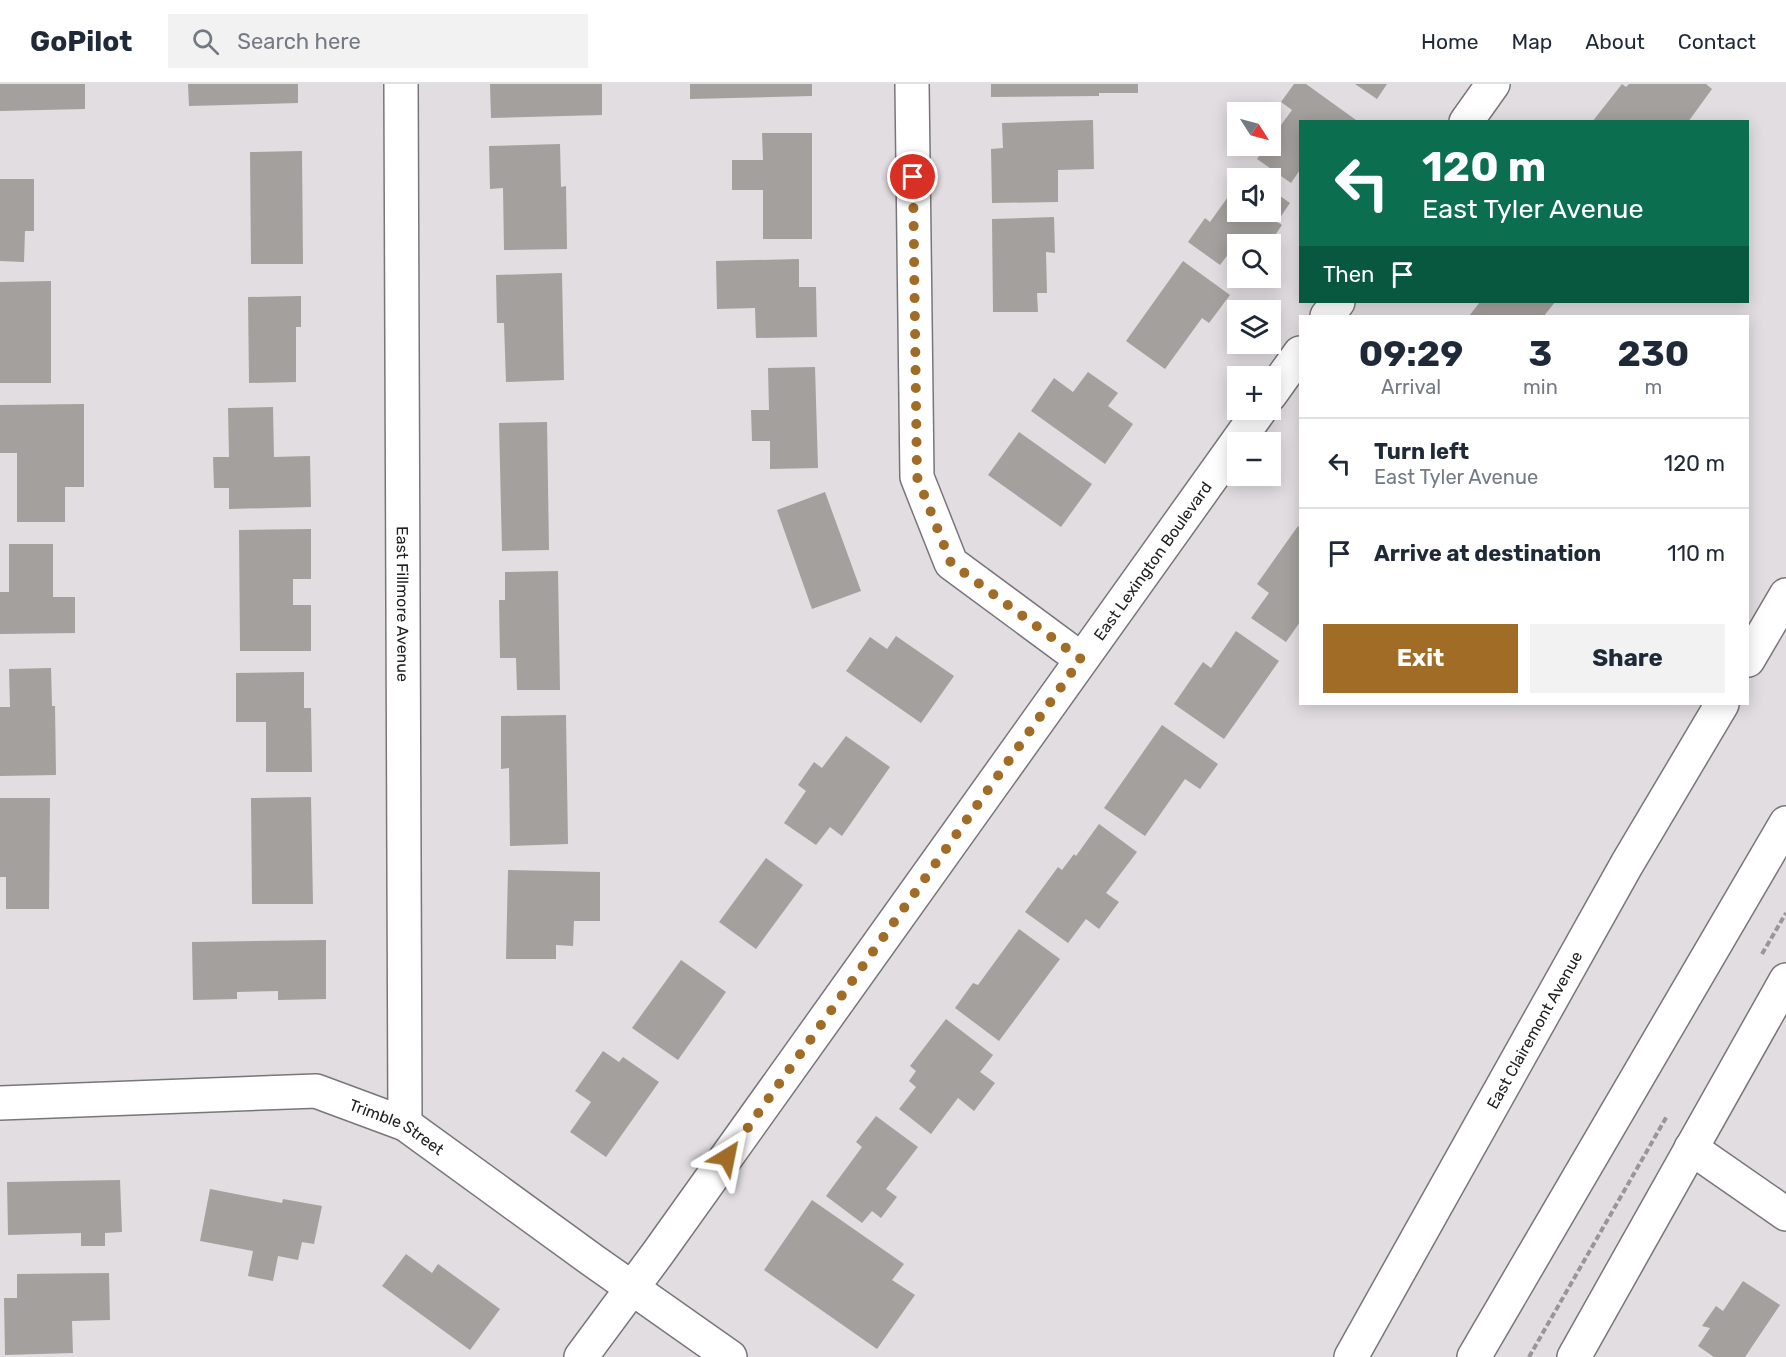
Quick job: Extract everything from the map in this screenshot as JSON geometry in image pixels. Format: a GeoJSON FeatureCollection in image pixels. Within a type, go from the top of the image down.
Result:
{"type":"FeatureCollection","features":[{"type":"Feature","properties":{"kind":"street","name":"East Fillmore Avenue"},"geometry":{"type":"LineString","coordinates":[[402,84],[405,1124]]}},
{"type":"Feature","properties":{"kind":"street"},"geometry":{"type":"LineString","coordinates":[[912,84],[917,477],[951,563],[1081,659]]}},
{"type":"Feature","properties":{"kind":"street"},"geometry":{"type":"LineString","coordinates":[[1468,120],[1493,84]]}},
{"type":"Feature","properties":{"kind":"street"},"geometry":{"type":"LineString","coordinates":[[1328,315],[1337,303]]}},
{"type":"Feature","properties":{"kind":"street"},"geometry":{"type":"LineString","coordinates":[[1281,380],[1299,354]]}},
{"type":"Feature","properties":{"kind":"street","name":"East Lexington Boulevard"},"geometry":{"type":"LineString","coordinates":[[581,1357],[1253,420]]}},
{"type":"Feature","properties":{"kind":"street"},"geometry":{"type":"LineString","coordinates":[[1749,658],[1786,595]]}},
{"type":"Feature","properties":{"kind":"street","name":"East Clairemont Avenue"},"geometry":{"type":"LineString","coordinates":[[1351,1357],[1627,864],[1721,705]]}},
{"type":"Feature","properties":{"kind":"street"},"geometry":{"type":"LineString","coordinates":[[1474,1357],[1786,823]]}},
{"type":"Feature","properties":{"kind":"street"},"geometry":{"type":"LineString","coordinates":[[1574,1357],[1786,980]]}},
{"type":"Feature","properties":{"kind":"street","name":"Trimble Street"},"geometry":{"type":"LineString","coordinates":[[0,1103],[316,1091],[405,1124],[730,1357]]}},
{"type":"Feature","properties":{"kind":"street"},"geometry":{"type":"LineString","coordinates":[[1691,1148],[1786,1214]]}},
{"type":"Feature","properties":{"kind":"building"},"geometry":{"type":"Polygon","coordinates":[[[0,84],[85,84],[85,109],[0,111],[0,84]]]}},
{"type":"Feature","properties":{"kind":"building"},"geometry":{"type":"Polygon","coordinates":[[[188,84],[298,84],[298,103],[189,106],[188,84]]]}},
{"type":"Feature","properties":{"kind":"building"},"geometry":{"type":"Polygon","coordinates":[[[490,84],[602,84],[602,115],[491,118],[490,84]]]}},
{"type":"Feature","properties":{"kind":"building"},"geometry":{"type":"Polygon","coordinates":[[[690,84],[812,84],[812,96],[690,99],[690,84]]]}},
{"type":"Feature","properties":{"kind":"building"},"geometry":{"type":"Polygon","coordinates":[[[991,84],[1138,84],[1138,93],[1099,93],[1099,96],[991,97],[991,84]]]}},
{"type":"Feature","properties":{"kind":"building"},"geometry":{"type":"Polygon","coordinates":[[[1294,84],[1306,84],[1356,120],[1299,120],[1299,171],[1291,183],[1281,176],[1281,168],[1270,168],[1257,159],[1259,156],[1281,156],[1281,125],[1292,110],[1281,102],[1294,84]]]}},
{"type":"Feature","properties":{"kind":"building"},"geometry":{"type":"Polygon","coordinates":[[[1355,84],[1387,84],[1377,99],[1355,84]]]}},
{"type":"Feature","properties":{"kind":"building"},"geometry":{"type":"Polygon","coordinates":[[[1622,84],[1626,87],[1629,84],[1706,84],[1712,89],[1689,120],[1594,120],[1622,84]]]}},
{"type":"Feature","properties":{"kind":"building"},"geometry":{"type":"Polygon","coordinates":[[[1093,120],[1094,169],[1058,170],[1058,202],[992,203],[991,149],[1003,148],[1002,123],[1093,120]]]}},
{"type":"Feature","properties":{"kind":"building"},"geometry":{"type":"Polygon","coordinates":[[[762,133],[812,133],[812,239],[763,239],[763,190],[732,190],[732,160],[763,160],[762,133]]]}},
{"type":"Feature","properties":{"kind":"building"},"geometry":{"type":"Polygon","coordinates":[[[560,144],[561,187],[566,186],[567,249],[504,250],[503,188],[490,189],[489,146],[560,144]]]}},
{"type":"Feature","properties":{"kind":"building"},"geometry":{"type":"Polygon","coordinates":[[[302,151],[303,264],[251,264],[250,152],[302,151]]]}},
{"type":"Feature","properties":{"kind":"building"},"geometry":{"type":"Polygon","coordinates":[[[0,179],[34,179],[34,231],[25,231],[24,262],[0,261],[0,179]]]}},
{"type":"Feature","properties":{"kind":"building"},"geometry":{"type":"Polygon","coordinates":[[[1281,197],[1290,203],[1281,216],[1281,197]]]}},
{"type":"Feature","properties":{"kind":"building"},"geometry":{"type":"Polygon","coordinates":[[[1227,198],[1227,222],[1277,222],[1282,225],[1276,234],[1227,234],[1227,256],[1220,265],[1188,242],[1205,218],[1210,222],[1227,198]]]}},
{"type":"Feature","properties":{"kind":"building"},"geometry":{"type":"Polygon","coordinates":[[[1054,217],[1055,253],[1046,252],[1047,293],[1037,293],[1038,312],[993,312],[992,219],[1054,217]]]}},
{"type":"Feature","properties":{"kind":"building"},"geometry":{"type":"Polygon","coordinates":[[[799,259],[799,287],[816,287],[817,337],[756,338],[755,308],[717,309],[716,261],[799,259]]]}},
{"type":"Feature","properties":{"kind":"building"},"geometry":{"type":"Polygon","coordinates":[[[1183,261],[1230,295],[1209,323],[1202,318],[1165,369],[1126,341],[1183,261]]]}},
{"type":"Feature","properties":{"kind":"building"},"geometry":{"type":"Polygon","coordinates":[[[562,273],[564,380],[506,382],[504,323],[497,323],[496,275],[562,273]]]}},
{"type":"Feature","properties":{"kind":"building"},"geometry":{"type":"Polygon","coordinates":[[[51,281],[51,383],[0,383],[0,282],[51,281]]]}},
{"type":"Feature","properties":{"kind":"building"},"geometry":{"type":"Polygon","coordinates":[[[301,296],[301,327],[296,327],[296,382],[249,383],[248,297],[301,296]]]}},
{"type":"Feature","properties":{"kind":"building"},"geometry":{"type":"Polygon","coordinates":[[[1479,303],[1554,303],[1545,315],[1470,315],[1479,303]]]}},
{"type":"Feature","properties":{"kind":"building"},"geometry":{"type":"Polygon","coordinates":[[[815,367],[818,468],[770,469],[770,441],[752,441],[751,410],[769,410],[768,368],[815,367]]]}},
{"type":"Feature","properties":{"kind":"building"},"geometry":{"type":"Polygon","coordinates":[[[1088,372],[1118,393],[1108,406],[1133,424],[1105,464],[1031,411],[1054,378],[1073,392],[1088,372]]]}},
{"type":"Feature","properties":{"kind":"building"},"geometry":{"type":"Polygon","coordinates":[[[84,404],[84,487],[65,487],[65,522],[17,522],[17,453],[0,453],[0,405],[84,404]]]}},
{"type":"Feature","properties":{"kind":"building"},"geometry":{"type":"Polygon","coordinates":[[[273,407],[274,457],[310,456],[311,507],[229,509],[229,488],[214,488],[213,457],[229,457],[228,408],[273,407]]]}},
{"type":"Feature","properties":{"kind":"building"},"geometry":{"type":"Polygon","coordinates":[[[547,422],[549,550],[502,551],[499,423],[547,422]]]}},
{"type":"Feature","properties":{"kind":"building"},"geometry":{"type":"Polygon","coordinates":[[[1019,432],[1092,484],[1061,527],[988,475],[1019,432]]]}},
{"type":"Feature","properties":{"kind":"building"},"geometry":{"type":"Polygon","coordinates":[[[825,492],[861,591],[812,609],[777,510],[825,492]]]}},
{"type":"Feature","properties":{"kind":"building"},"geometry":{"type":"Polygon","coordinates":[[[1298,526],[1299,623],[1286,642],[1251,618],[1269,593],[1257,584],[1298,526]]]}},
{"type":"Feature","properties":{"kind":"building"},"geometry":{"type":"Polygon","coordinates":[[[311,529],[311,579],[293,579],[293,605],[311,605],[311,651],[240,651],[239,530],[311,529]]]}},
{"type":"Feature","properties":{"kind":"building"},"geometry":{"type":"Polygon","coordinates":[[[9,544],[53,544],[53,597],[75,597],[75,633],[0,634],[0,592],[9,592],[9,544]]]}},
{"type":"Feature","properties":{"kind":"building"},"geometry":{"type":"Polygon","coordinates":[[[558,571],[560,690],[517,690],[516,658],[500,658],[499,600],[505,600],[505,572],[558,571]]]}},
{"type":"Feature","properties":{"kind":"building"},"geometry":{"type":"Polygon","coordinates":[[[1236,631],[1279,661],[1224,739],[1174,704],[1203,662],[1211,668],[1236,631]]]}},
{"type":"Feature","properties":{"kind":"building"},"geometry":{"type":"Polygon","coordinates":[[[896,636],[954,676],[921,723],[846,671],[870,637],[887,649],[896,636]]]}},
{"type":"Feature","properties":{"kind":"building"},"geometry":{"type":"Polygon","coordinates":[[[51,668],[52,706],[55,706],[56,775],[0,776],[0,707],[10,707],[9,669],[51,668]]]}},
{"type":"Feature","properties":{"kind":"building"},"geometry":{"type":"Polygon","coordinates":[[[304,672],[304,708],[311,708],[312,772],[266,772],[266,722],[236,722],[236,673],[304,672]]]}},
{"type":"Feature","properties":{"kind":"building"},"geometry":{"type":"Polygon","coordinates":[[[566,715],[568,844],[510,846],[509,768],[501,769],[501,716],[566,715]]]}},
{"type":"Feature","properties":{"kind":"building"},"geometry":{"type":"Polygon","coordinates":[[[1162,725],[1218,764],[1200,789],[1185,779],[1145,836],[1104,808],[1162,725]]]}},
{"type":"Feature","properties":{"kind":"building"},"geometry":{"type":"Polygon","coordinates":[[[846,736],[890,767],[842,836],[830,827],[816,845],[784,823],[806,791],[798,785],[814,762],[822,768],[846,736]]]}},
{"type":"Feature","properties":{"kind":"building"},"geometry":{"type":"Polygon","coordinates":[[[311,797],[313,904],[252,904],[251,798],[311,797]]]}},
{"type":"Feature","properties":{"kind":"building"},"geometry":{"type":"Polygon","coordinates":[[[0,798],[50,798],[49,909],[6,909],[6,877],[0,877],[0,798]]]}},
{"type":"Feature","properties":{"kind":"building"},"geometry":{"type":"Polygon","coordinates":[[[1099,824],[1137,852],[1106,893],[1119,902],[1099,929],[1086,919],[1068,943],[1025,912],[1058,867],[1062,870],[1074,854],[1076,856],[1099,824]]]}},
{"type":"Feature","properties":{"kind":"building"},"geometry":{"type":"Polygon","coordinates":[[[766,858],[803,885],[756,949],[719,922],[766,858]]]}},
{"type":"Feature","properties":{"kind":"building"},"geometry":{"type":"Polygon","coordinates":[[[508,870],[600,872],[600,921],[574,921],[573,946],[556,945],[556,959],[506,959],[508,870]]]}},
{"type":"Feature","properties":{"kind":"building"},"geometry":{"type":"Polygon","coordinates":[[[1019,929],[1060,959],[999,1041],[955,1008],[973,983],[978,985],[1019,929]]]}},
{"type":"Feature","properties":{"kind":"building"},"geometry":{"type":"Polygon","coordinates":[[[326,940],[326,999],[278,1000],[278,991],[237,992],[237,999],[193,1000],[192,942],[326,940]]]}},
{"type":"Feature","properties":{"kind":"building"},"geometry":{"type":"Polygon","coordinates":[[[681,960],[726,992],[678,1060],[632,1028],[681,960]]]}},
{"type":"Feature","properties":{"kind":"building"},"geometry":{"type":"Polygon","coordinates":[[[946,1019],[993,1055],[980,1072],[995,1083],[974,1111],[958,1098],[931,1134],[899,1109],[916,1087],[909,1081],[916,1071],[910,1066],[946,1019]]]}},
{"type":"Feature","properties":{"kind":"building"},"geometry":{"type":"Polygon","coordinates":[[[603,1051],[619,1062],[623,1057],[659,1082],[606,1157],[570,1132],[591,1102],[575,1091],[603,1051]]]}},
{"type":"Feature","properties":{"kind":"building"},"geometry":{"type":"Polygon","coordinates":[[[876,1116],[918,1147],[886,1189],[897,1197],[881,1218],[872,1211],[862,1223],[826,1196],[862,1147],[856,1142],[876,1116]]]}},
{"type":"Feature","properties":{"kind":"building"},"geometry":{"type":"Polygon","coordinates":[[[120,1180],[122,1232],[105,1233],[105,1246],[81,1246],[81,1233],[8,1235],[7,1182],[120,1180]]]}},
{"type":"Feature","properties":{"kind":"building"},"geometry":{"type":"Polygon","coordinates":[[[210,1189],[282,1203],[283,1199],[322,1206],[314,1244],[302,1242],[298,1260],[278,1256],[273,1281],[248,1276],[253,1251],[200,1241],[210,1189]]]}},
{"type":"Feature","properties":{"kind":"building"},"geometry":{"type":"Polygon","coordinates":[[[812,1200],[904,1264],[892,1280],[915,1295],[877,1349],[764,1270],[812,1200]]]}},
{"type":"Feature","properties":{"kind":"building"},"geometry":{"type":"Polygon","coordinates":[[[406,1254],[432,1273],[438,1264],[500,1309],[470,1350],[382,1286],[406,1254]]]}},
{"type":"Feature","properties":{"kind":"building"},"geometry":{"type":"Polygon","coordinates":[[[109,1273],[110,1320],[72,1321],[73,1353],[5,1355],[4,1298],[17,1298],[17,1274],[109,1273]]]}},
{"type":"Feature","properties":{"kind":"building"},"geometry":{"type":"Polygon","coordinates":[[[1743,1281],[1780,1305],[1745,1357],[1714,1357],[1698,1346],[1710,1328],[1702,1326],[1716,1306],[1723,1311],[1743,1281]]]}},
{"type":"Feature","properties":{"kind":"route"},"geometry":{"type":"LineString","coordinates":[[727,1157],[1081,659],[951,563],[917,477],[913,177]]}}]}
